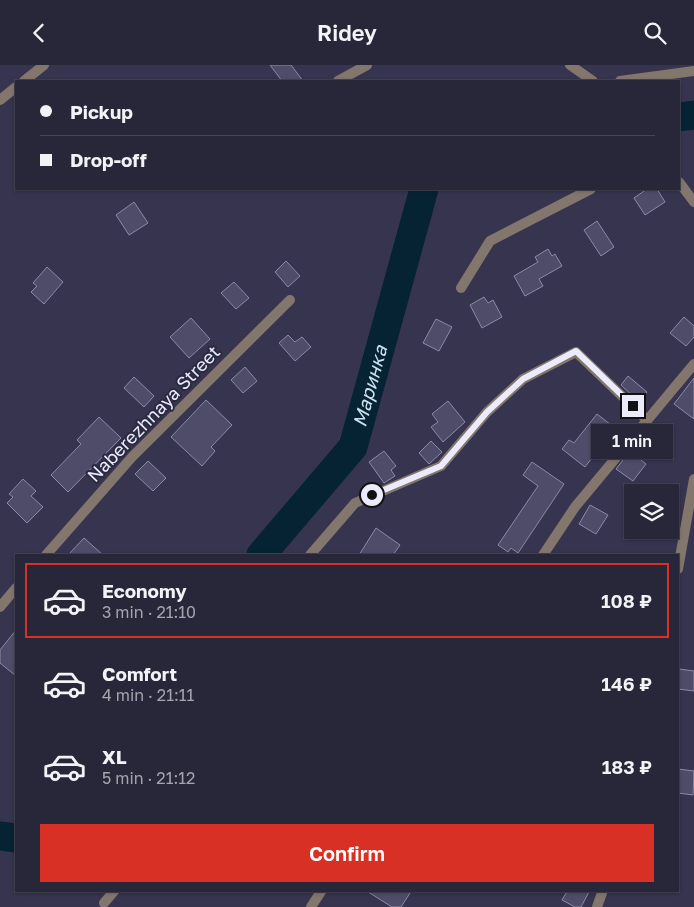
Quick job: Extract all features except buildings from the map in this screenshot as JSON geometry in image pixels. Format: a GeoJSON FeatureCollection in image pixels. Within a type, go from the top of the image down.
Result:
{"type":"FeatureCollection","features":[{"type":"Feature","properties":{"kind":"street"},"geometry":{"type":"LineString","coordinates":[[25,80],[44,65]]}},
{"type":"Feature","properties":{"kind":"street"},"geometry":{"type":"LineString","coordinates":[[340,80],[367,65]]}},
{"type":"Feature","properties":{"kind":"street"},"geometry":{"type":"LineString","coordinates":[[570,65],[592,80]]}},
{"type":"Feature","properties":{"kind":"street"},"geometry":{"type":"LineString","coordinates":[[627,80],[694,71]]}},
{"type":"Feature","properties":{"kind":"street"},"geometry":{"type":"LineString","coordinates":[[0,100],[15,88]]}},
{"type":"Feature","properties":{"kind":"street"},"geometry":{"type":"LineString","coordinates":[[680,183],[694,202]]}},
{"type":"Feature","properties":{"kind":"street"},"geometry":{"type":"LineString","coordinates":[[462,288],[490,241],[589,190]]}},
{"type":"Feature","properties":{"kind":"street","name":"Naberezhnaya Street"},"geometry":{"type":"LineString","coordinates":[[47,554],[132,457],[290,300]]}},
{"type":"Feature","properties":{"kind":"street"},"geometry":{"type":"LineString","coordinates":[[311,554],[355,503],[441,466],[487,412],[523,379],[576,351],[647,420]]}},
{"type":"Feature","properties":{"kind":"street"},"geometry":{"type":"LineString","coordinates":[[544,554],[575,507],[694,364]]}},
{"type":"Feature","properties":{"kind":"street"},"geometry":{"type":"LineString","coordinates":[[679,563],[694,479]]}},
{"type":"Feature","properties":{"kind":"street"},"geometry":{"type":"LineString","coordinates":[[0,607],[15,589]]}},
{"type":"Feature","properties":{"kind":"street"},"geometry":{"type":"LineString","coordinates":[[104,903],[113,892]]}},
{"type":"Feature","properties":{"kind":"street"},"geometry":{"type":"LineString","coordinates":[[311,907],[321,892]]}},
{"type":"Feature","properties":{"kind":"street"},"geometry":{"type":"LineString","coordinates":[[597,907],[602,892]]}},
{"type":"Feature","properties":{"kind":"waterway","name":"Маринка"},"geometry":{"type":"LineString","coordinates":[[680,117],[694,115]]}},
{"type":"Feature","properties":{"kind":"waterway","name":"Маринка"},"geometry":{"type":"LineString","coordinates":[[262,554],[353,447],[424,190]]}},
{"type":"Feature","properties":{"kind":"waterway","name":"Маринка"},"geometry":{"type":"LineString","coordinates":[[0,836],[15,838]]}},
{"type":"Feature","properties":{"kind":"route"},"geometry":{"type":"LineString","coordinates":[[372,495],[441,466],[487,412],[523,379],[576,351],[633,406]]}}]}
